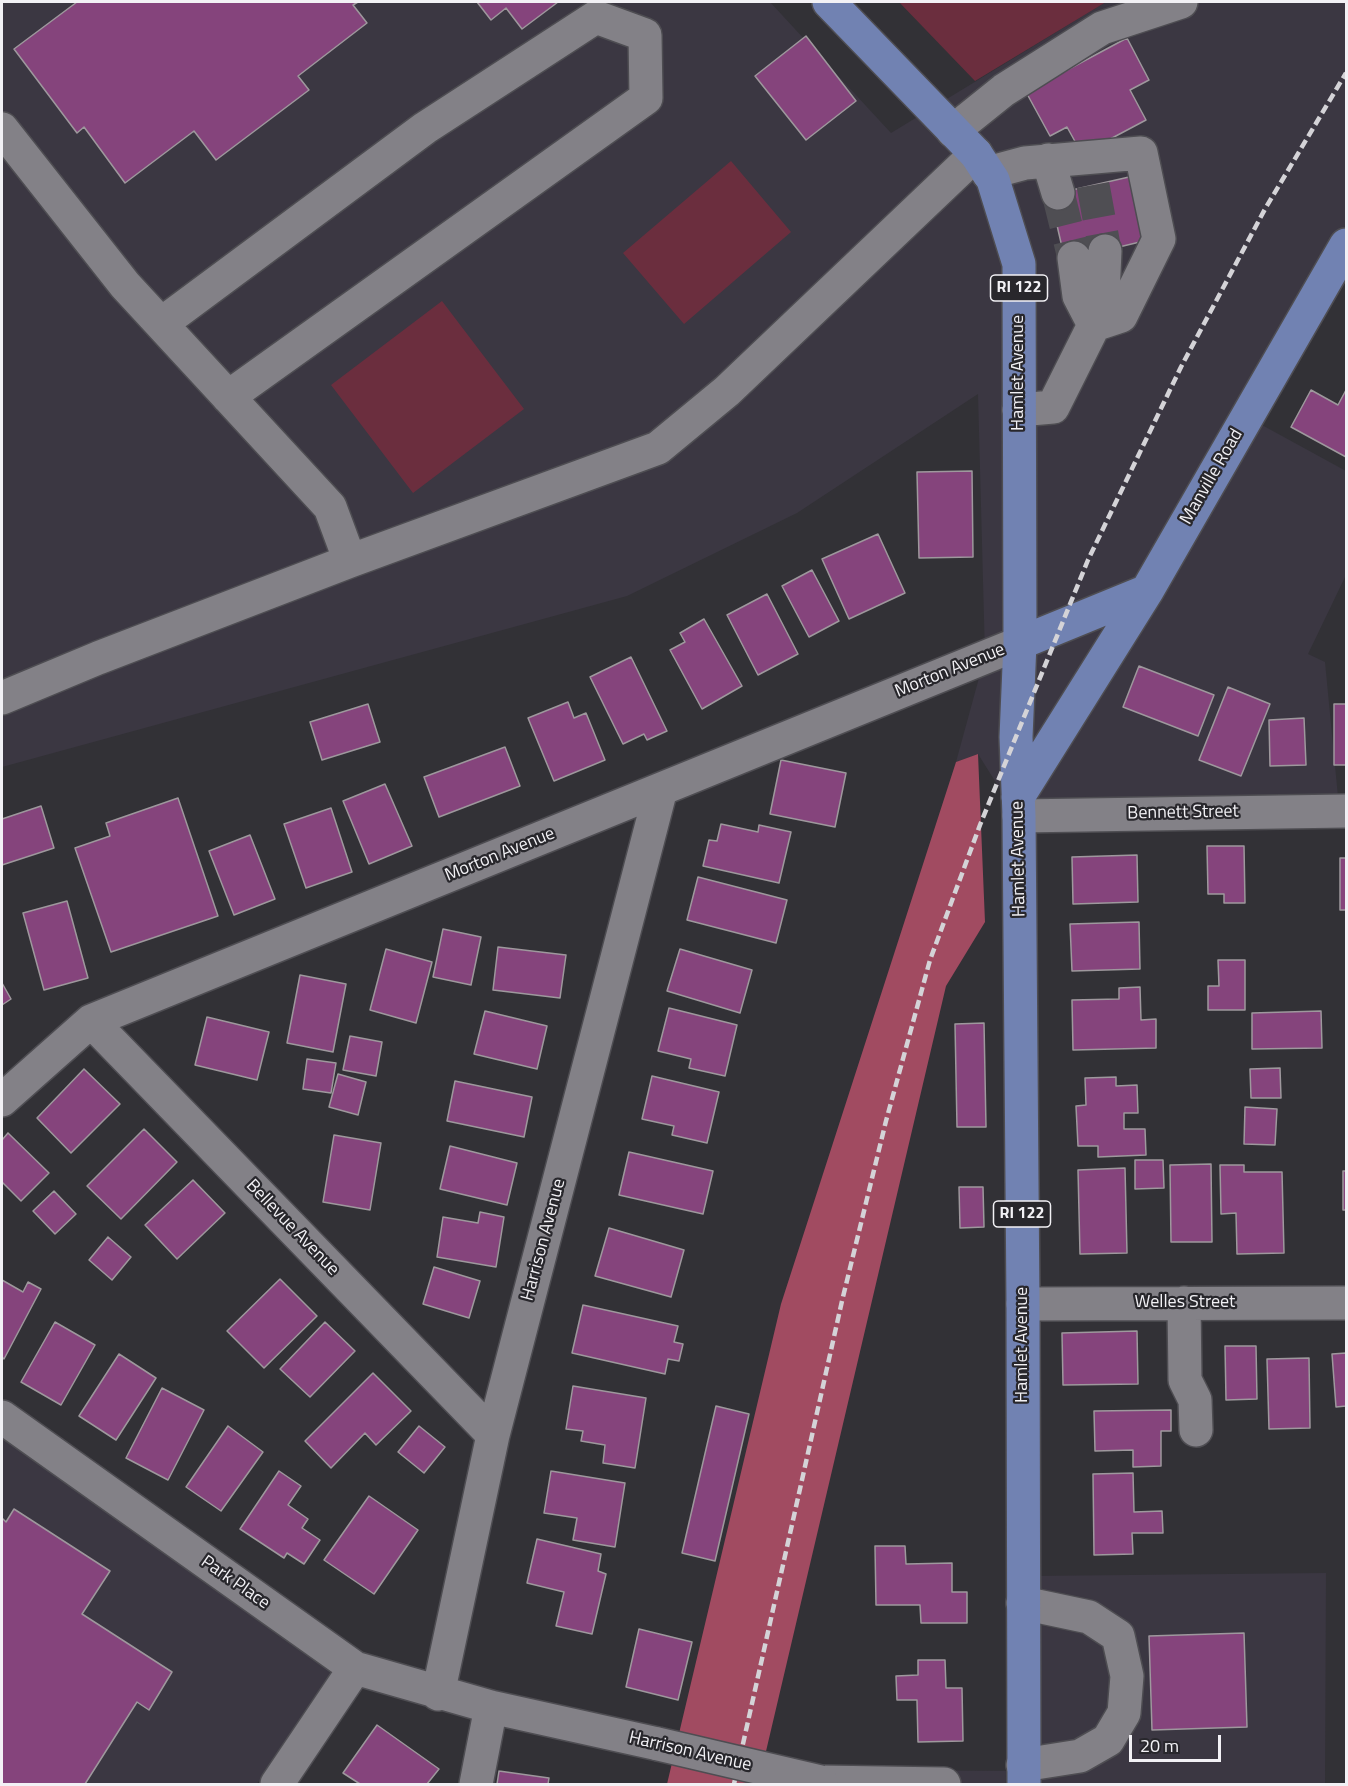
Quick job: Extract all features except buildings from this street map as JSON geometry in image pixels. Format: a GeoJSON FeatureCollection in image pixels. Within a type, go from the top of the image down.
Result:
{"type":"FeatureCollection","features":[{"type":"Feature","properties":{"kind":"main road","name":"Hamlet Avenue"},"geometry":{"type":"LineString","coordinates":[[829,2],[982,163],[993,180],[1019,264],[1020,643],[1016,736],[1023,1304],[1024,1775]]}},
{"type":"Feature","properties":{"kind":"main road","name":"Manville Road"},"geometry":{"type":"LineString","coordinates":[[1018,806],[1147,591],[1347,245]]}},
{"type":"Feature","properties":{"kind":"main road"},"geometry":{"type":"LineString","coordinates":[[1020,643],[1147,591]]}},
{"type":"Feature","properties":{"kind":"street"},"geometry":{"type":"LineString","coordinates":[[953,131],[1004,90],[1102,28],[1181,2]]}},
{"type":"Feature","properties":{"kind":"street"},"geometry":{"type":"LineString","coordinates":[[161,324],[425,128],[596,17],[645,35],[646,98],[228,397]]}},
{"type":"Feature","properties":{"kind":"street"},"geometry":{"type":"LineString","coordinates":[[2,129],[125,285],[330,507],[350,561]]}},
{"type":"Feature","properties":{"kind":"street"},"geometry":{"type":"LineString","coordinates":[[2,698],[350,561],[658,448],[727,391],[982,163],[1025,163],[1048,160],[1087,171],[1142,153],[1159,239],[1121,315],[1094,324]]}},
{"type":"Feature","properties":{"kind":"street"},"geometry":{"type":"LineString","coordinates":[[1048,160],[1058,193]]}},
{"type":"Feature","properties":{"kind":"street"},"geometry":{"type":"LineString","coordinates":[[1019,410],[1053,407],[1094,324],[1103,295],[1105,251]]}},
{"type":"Feature","properties":{"kind":"street"},"geometry":{"type":"LineString","coordinates":[[1074,258],[1079,296],[1094,324]]}},
{"type":"Feature","properties":{"kind":"street","name":"Morton Avenue"},"geometry":{"type":"LineString","coordinates":[[2,1100],[91,1021],[1020,643]]}},
{"type":"Feature","properties":{"kind":"street","name":"Harrison Avenue"},"geometry":{"type":"LineString","coordinates":[[438,1694],[493,1435],[662,789]]}},
{"type":"Feature","properties":{"kind":"street","name":"Bennett Street"},"geometry":{"type":"LineString","coordinates":[[1018,806],[1347,811]]}},
{"type":"Feature","properties":{"kind":"street","name":"Bellevue Avenue"},"geometry":{"type":"LineString","coordinates":[[91,1021],[493,1435]]}},
{"type":"Feature","properties":{"kind":"street"},"geometry":{"type":"LineString","coordinates":[[1184,1303],[1185,1380],[1195,1400],[1196,1430]]}},
{"type":"Feature","properties":{"kind":"street","name":"Welles Street"},"geometry":{"type":"LineString","coordinates":[[1023,1304],[1347,1303]]}},
{"type":"Feature","properties":{"kind":"street","name":"Park Place"},"geometry":{"type":"LineString","coordinates":[[2,1417],[355,1668]]}},
{"type":"Feature","properties":{"kind":"street"},"geometry":{"type":"LineString","coordinates":[[1023,1603],[1089,1617],[1118,1636],[1127,1676],[1124,1713],[1108,1740],[1080,1756],[1024,1775]]}},
{"type":"Feature","properties":{"kind":"street"},"geometry":{"type":"LineString","coordinates":[[277,1785],[355,1668]]}},
{"type":"Feature","properties":{"kind":"street","name":"Harrison Avenue"},"geometry":{"type":"LineString","coordinates":[[355,1668],[438,1694],[491,1707],[821,1782],[944,1785]]}},
{"type":"Feature","properties":{"kind":"street"},"geometry":{"type":"LineString","coordinates":[[476,1785],[491,1707]]}},
{"type":"Feature","properties":{"kind":"shaded area"},"geometry":{"type":"Polygon","coordinates":[[[2,2],[770,2],[891,133],[1106,2],[1346,2],[1346,225],[1240,413],[1346,471],[1346,575],[1308,654],[1325,662],[1339,807],[1010,805],[978,754],[956,762],[985,656],[978,394],[797,513],[627,596],[2,767],[2,2]]]}},
{"type":"Feature","properties":{"kind":"shaded area"},"geometry":{"type":"Polygon","coordinates":[[[899,2],[1106,2],[975,81],[899,2]]]}},
{"type":"Feature","properties":{"kind":"shaded area"},"geometry":{"type":"Polygon","coordinates":[[[731,161],[791,232],[684,324],[623,253],[731,161]]]}},
{"type":"Feature","properties":{"kind":"shaded area"},"geometry":{"type":"Polygon","coordinates":[[[442,301],[524,409],[413,493],[331,385],[442,301]]]}},
{"type":"Feature","properties":{"kind":"shaded area"},"geometry":{"type":"Polygon","coordinates":[[[978,754],[985,922],[946,986],[763,1764],[811,1784],[667,1784],[781,1304],[956,762],[978,754]]]}},
{"type":"Feature","properties":{"kind":"shaded area"},"geometry":{"type":"Polygon","coordinates":[[[2,1431],[336,1667],[257,1784],[2,1784],[2,1431]]]}},
{"type":"Feature","properties":{"kind":"shaded area"},"geometry":{"type":"Polygon","coordinates":[[[1326,1573],[1325,1784],[811,1784],[813,1770],[1033,1771],[1031,1576],[1326,1573]]]}},
{"type":"Feature","properties":{"kind":"tunnel"},"geometry":{"type":"LineString","coordinates":[[1093,185],[1105,251]]}},
{"type":"Feature","properties":{"kind":"tunnel"},"geometry":{"type":"LineString","coordinates":[[1058,193],[1074,258]]}},
{"type":"Feature","properties":{"kind":"railway"},"geometry":{"type":"LineString","coordinates":[[734,1784],[842,1301],[886,1121],[930,960],[980,825],[1088,560],[1181,367],[1265,209],[1346,73]]}}]}
